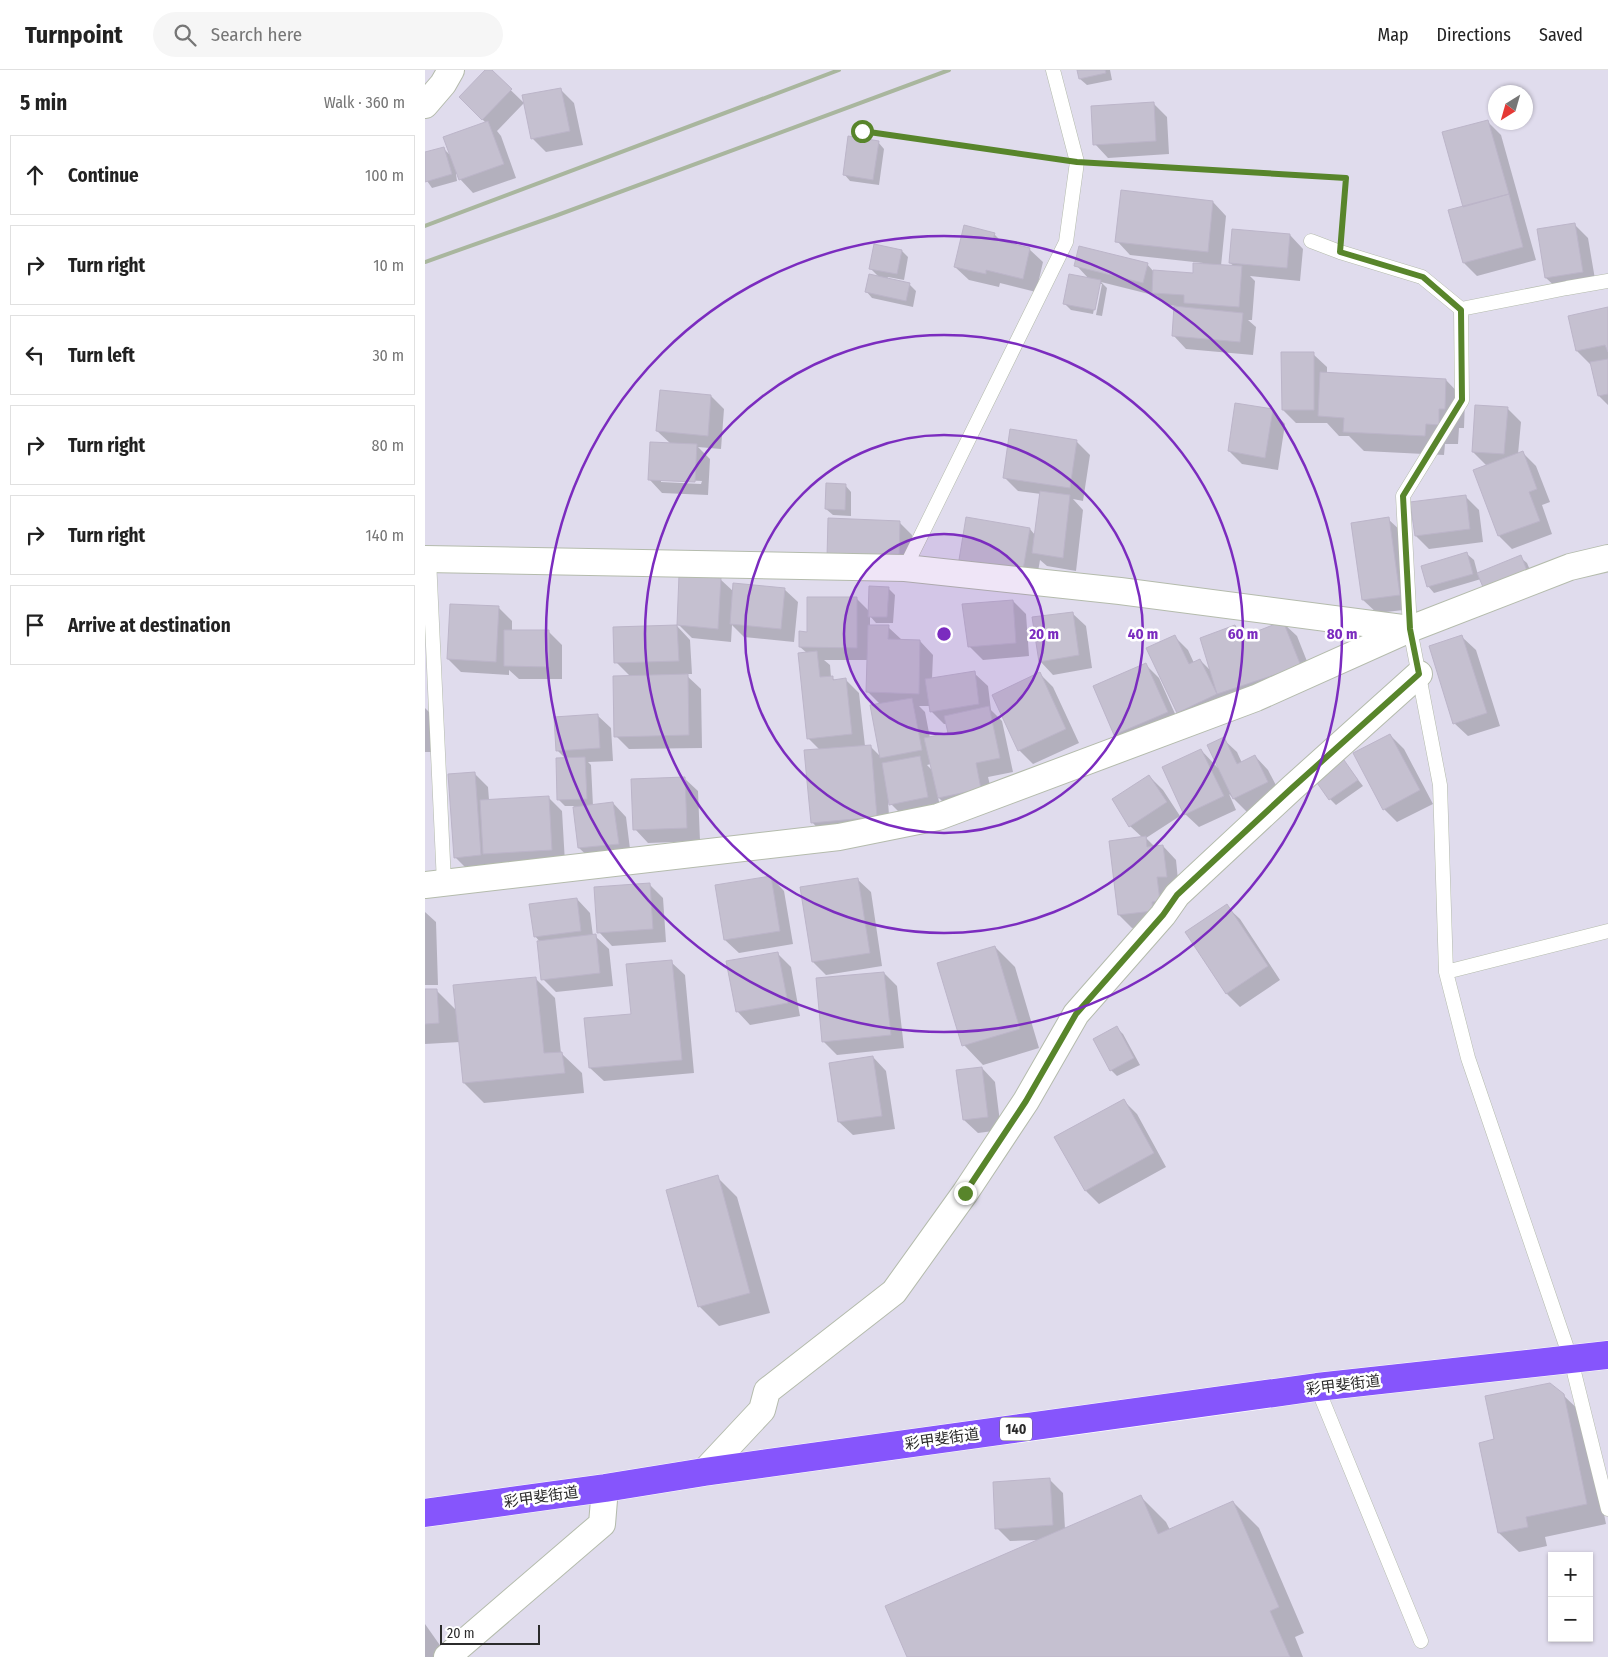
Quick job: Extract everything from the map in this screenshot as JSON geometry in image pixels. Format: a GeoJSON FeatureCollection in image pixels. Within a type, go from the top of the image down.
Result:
{"type":"FeatureCollection","features":[{"type":"Feature","properties":{"kind":"highway","name":"彩甲斐街道"},"geometry":{"type":"LineString","coordinates":[[425,1513],[704,1472],[1317,1388],[1608,1355]]}},
{"type":"Feature","properties":{"kind":"street"},"geometry":{"type":"LineString","coordinates":[[425,105],[443,84],[451,70]]}},
{"type":"Feature","properties":{"kind":"street"},"geometry":{"type":"LineString","coordinates":[[426,557],[905,568],[1120,591],[1410,629]]}},
{"type":"Feature","properties":{"kind":"street"},"geometry":{"type":"LineString","coordinates":[[435,884],[839,837],[938,817],[1256,698],[1410,629],[1570,567],[1608,558]]}},
{"type":"Feature","properties":{"kind":"street"},"geometry":{"type":"LineString","coordinates":[[704,1472],[763,1410],[767,1391],[894,1292],[965,1193],[1026,1101],[1076,1014],[1163,915],[1177,895],[1419,674]]}},
{"type":"Feature","properties":{"kind":"street"},"geometry":{"type":"LineString","coordinates":[[447,1657],[602,1524],[605,1488]]}},
{"type":"Feature","properties":{"kind":"lane"},"geometry":{"type":"LineString","coordinates":[[905,568],[1066,242],[1077,162],[1053,70]]}},
{"type":"Feature","properties":{"kind":"lane"},"geometry":{"type":"LineString","coordinates":[[1311,241],[1340,252],[1423,277],[1461,310],[1462,400],[1403,496],[1410,629],[1441,785],[1446,972],[1467,1058],[1571,1360],[1608,1508]]}},
{"type":"Feature","properties":{"kind":"lane"},"geometry":{"type":"LineString","coordinates":[[1461,310],[1608,281]]}},
{"type":"Feature","properties":{"kind":"lane"},"geometry":{"type":"LineString","coordinates":[[426,557],[435,884]]}},
{"type":"Feature","properties":{"kind":"lane"},"geometry":{"type":"LineString","coordinates":[[1446,972],[1608,931]]}},
{"type":"Feature","properties":{"kind":"lane"},"geometry":{"type":"LineString","coordinates":[[1317,1388],[1421,1641]]}},
{"type":"Feature","properties":{"kind":"path"},"geometry":{"type":"LineString","coordinates":[[862,131],[1077,162],[1346,178],[1340,252]]}},
{"type":"Feature","properties":{"kind":"building"},"geometry":{"type":"Polygon","coordinates":[[[485,70],[492,70],[512,89],[482,120],[459,97],[485,70]]]}},
{"type":"Feature","properties":{"kind":"building"},"geometry":{"type":"Polygon","coordinates":[[[1077,70],[1105,70],[1106,73],[1079,79],[1077,70]]]}},
{"type":"Feature","properties":{"kind":"building"},"geometry":{"type":"Polygon","coordinates":[[[561,88],[570,131],[531,139],[522,95],[561,88]]]}},
{"type":"Feature","properties":{"kind":"building"},"geometry":{"type":"Polygon","coordinates":[[[1154,102],[1156,141],[1093,145],[1091,106],[1154,102]]]}},
{"type":"Feature","properties":{"kind":"building"},"geometry":{"type":"Polygon","coordinates":[[[1488,120],[1488,130],[1491,130],[1509,194],[1463,207],[1442,132],[1488,120]]]}},
{"type":"Feature","properties":{"kind":"building"},"geometry":{"type":"Polygon","coordinates":[[[488,121],[504,164],[459,180],[443,137],[488,121]]]}},
{"type":"Feature","properties":{"kind":"building"},"geometry":{"type":"Polygon","coordinates":[[[848,136],[879,141],[873,180],[843,175],[848,136]]]}},
{"type":"Feature","properties":{"kind":"building"},"geometry":{"type":"Polygon","coordinates":[[[444,147],[452,174],[425,182],[425,152],[444,147]]]}},
{"type":"Feature","properties":{"kind":"building"},"geometry":{"type":"Polygon","coordinates":[[[1121,190],[1213,201],[1208,252],[1115,242],[1121,190]]]}},
{"type":"Feature","properties":{"kind":"building"},"geometry":{"type":"Polygon","coordinates":[[[1509,194],[1523,247],[1463,263],[1448,210],[1509,194]]]}},
{"type":"Feature","properties":{"kind":"building"},"geometry":{"type":"Polygon","coordinates":[[[1575,223],[1583,272],[1545,278],[1537,229],[1575,223]]]}},
{"type":"Feature","properties":{"kind":"building"},"geometry":{"type":"Polygon","coordinates":[[[964,225],[995,233],[993,239],[1030,248],[1023,279],[986,270],[986,274],[954,267],[964,225]]]}},
{"type":"Feature","properties":{"kind":"building"},"geometry":{"type":"Polygon","coordinates":[[[1232,229],[1290,234],[1287,268],[1229,263],[1232,229]]]}},
{"type":"Feature","properties":{"kind":"building"},"geometry":{"type":"Polygon","coordinates":[[[874,244],[902,250],[897,274],[869,269],[874,244]]]}},
{"type":"Feature","properties":{"kind":"building"},"geometry":{"type":"Polygon","coordinates":[[[1079,246],[1148,263],[1143,283],[1074,266],[1079,246]]]}},
{"type":"Feature","properties":{"kind":"building"},"geometry":{"type":"Polygon","coordinates":[[[1193,263],[1242,266],[1239,307],[1184,303],[1184,295],[1152,293],[1153,270],[1193,273],[1193,263]]]}},
{"type":"Feature","properties":{"kind":"building"},"geometry":{"type":"Polygon","coordinates":[[[869,274],[910,283],[906,301],[865,292],[869,274]]]}},
{"type":"Feature","properties":{"kind":"building"},"geometry":{"type":"Polygon","coordinates":[[[1069,274],[1101,280],[1095,310],[1063,304],[1069,274]]]}},
{"type":"Feature","properties":{"kind":"building"},"geometry":{"type":"Polygon","coordinates":[[[1174,306],[1243,313],[1240,342],[1172,336],[1174,306]]]}},
{"type":"Feature","properties":{"kind":"building"},"geometry":{"type":"Polygon","coordinates":[[[1608,307],[1608,352],[1605,345],[1576,351],[1568,316],[1608,307]]]}},
{"type":"Feature","properties":{"kind":"building"},"geometry":{"type":"Polygon","coordinates":[[[1281,352],[1314,352],[1314,410],[1282,410],[1281,352]]]}},
{"type":"Feature","properties":{"kind":"building"},"geometry":{"type":"Polygon","coordinates":[[[1608,359],[1608,394],[1598,396],[1590,362],[1608,359]]]}},
{"type":"Feature","properties":{"kind":"building"},"geometry":{"type":"Polygon","coordinates":[[[1320,372],[1446,379],[1445,409],[1439,409],[1439,425],[1426,424],[1425,436],[1343,432],[1344,418],[1318,416],[1320,372]]]}},
{"type":"Feature","properties":{"kind":"building"},"geometry":{"type":"Polygon","coordinates":[[[660,390],[711,395],[708,436],[656,431],[660,390]]]}},
{"type":"Feature","properties":{"kind":"building"},"geometry":{"type":"Polygon","coordinates":[[[1235,403],[1273,409],[1265,458],[1228,451],[1235,403]]]}},
{"type":"Feature","properties":{"kind":"building"},"geometry":{"type":"Polygon","coordinates":[[[1475,405],[1508,407],[1504,454],[1472,452],[1475,405]]]}},
{"type":"Feature","properties":{"kind":"building"},"geometry":{"type":"Polygon","coordinates":[[[1010,429],[1077,440],[1070,488],[1003,478],[1010,429]]]}},
{"type":"Feature","properties":{"kind":"building"},"geometry":{"type":"Polygon","coordinates":[[[650,442],[697,444],[695,482],[648,480],[650,442]]]}},
{"type":"Feature","properties":{"kind":"building"},"geometry":{"type":"Polygon","coordinates":[[[1523,451],[1537,489],[1529,492],[1540,521],[1498,536],[1473,470],[1523,451]]]}},
{"type":"Feature","properties":{"kind":"building"},"geometry":{"type":"Polygon","coordinates":[[[826,483],[846,484],[845,510],[825,509],[826,483]]]}},
{"type":"Feature","properties":{"kind":"building"},"geometry":{"type":"Polygon","coordinates":[[[1040,491],[1070,495],[1063,558],[1032,553],[1040,491]]]}},
{"type":"Feature","properties":{"kind":"building"},"geometry":{"type":"Polygon","coordinates":[[[1466,495],[1470,529],[1415,536],[1410,502],[1466,495]]]}},
{"type":"Feature","properties":{"kind":"building"},"geometry":{"type":"Polygon","coordinates":[[[966,517],[1030,528],[1023,570],[959,560],[966,517]]]}},
{"type":"Feature","properties":{"kind":"building"},"geometry":{"type":"Polygon","coordinates":[[[1389,517],[1400,595],[1362,600],[1351,523],[1389,517]]]}},
{"type":"Feature","properties":{"kind":"building"},"geometry":{"type":"Polygon","coordinates":[[[828,518],[900,521],[899,561],[827,558],[828,518]]]}},
{"type":"Feature","properties":{"kind":"building"},"geometry":{"type":"Polygon","coordinates":[[[1467,552],[1473,574],[1427,587],[1421,566],[1467,552]]]}},
{"type":"Feature","properties":{"kind":"building"},"geometry":{"type":"Polygon","coordinates":[[[1521,555],[1529,576],[1486,594],[1477,573],[1521,555]]]}},
{"type":"Feature","properties":{"kind":"building"},"geometry":{"type":"Polygon","coordinates":[[[679,575],[721,578],[718,629],[677,625],[679,575]]]}},
{"type":"Feature","properties":{"kind":"building"},"geometry":{"type":"Polygon","coordinates":[[[733,583],[785,588],[781,629],[730,624],[733,583]]]}},
{"type":"Feature","properties":{"kind":"building"},"geometry":{"type":"Polygon","coordinates":[[[869,586],[889,587],[887,617],[868,617],[869,586]]]}},
{"type":"Feature","properties":{"kind":"building"},"geometry":{"type":"Polygon","coordinates":[[[807,597],[857,597],[857,648],[799,647],[799,631],[807,632],[807,597]]]}},
{"type":"Feature","properties":{"kind":"building"},"geometry":{"type":"Polygon","coordinates":[[[1013,600],[1016,643],[968,647],[962,604],[1013,600]]]}},
{"type":"Feature","properties":{"kind":"building"},"geometry":{"type":"Polygon","coordinates":[[[450,604],[499,606],[496,662],[447,659],[450,604]]]}},
{"type":"Feature","properties":{"kind":"building"},"geometry":{"type":"Polygon","coordinates":[[[1073,612],[1079,655],[1039,662],[1032,617],[1073,612]]]}},
{"type":"Feature","properties":{"kind":"building"},"geometry":{"type":"Polygon","coordinates":[[[1283,621],[1301,666],[1217,694],[1200,638],[1235,625],[1240,638],[1283,621]]]}},
{"type":"Feature","properties":{"kind":"building"},"geometry":{"type":"Polygon","coordinates":[[[677,625],[679,661],[614,663],[613,627],[677,625]]]}},
{"type":"Feature","properties":{"kind":"building"},"geometry":{"type":"Polygon","coordinates":[[[868,625],[889,625],[888,639],[920,640],[919,694],[866,692],[868,625]]]}},
{"type":"Feature","properties":{"kind":"building"},"geometry":{"type":"Polygon","coordinates":[[[504,630],[549,630],[549,667],[504,666],[504,630]]]}},
{"type":"Feature","properties":{"kind":"building"},"geometry":{"type":"Polygon","coordinates":[[[1175,635],[1189,664],[1200,659],[1217,694],[1177,713],[1146,648],[1175,635]]]}},
{"type":"Feature","properties":{"kind":"building"},"geometry":{"type":"Polygon","coordinates":[[[1462,635],[1487,713],[1453,724],[1429,646],[1462,635]]]}},
{"type":"Feature","properties":{"kind":"building"},"geometry":{"type":"Polygon","coordinates":[[[817,651],[820,677],[833,676],[833,680],[846,678],[852,734],[807,739],[798,653],[817,651]]]}},
{"type":"Feature","properties":{"kind":"building"},"geometry":{"type":"Polygon","coordinates":[[[1146,663],[1168,712],[1114,735],[1093,686],[1146,663]]]}},
{"type":"Feature","properties":{"kind":"building"},"geometry":{"type":"Polygon","coordinates":[[[975,671],[979,704],[930,712],[925,679],[975,671]]]}},
{"type":"Feature","properties":{"kind":"building"},"geometry":{"type":"Polygon","coordinates":[[[1040,672],[1066,729],[1018,751],[992,695],[1040,672]]]}},
{"type":"Feature","properties":{"kind":"building"},"geometry":{"type":"Polygon","coordinates":[[[688,674],[689,735],[614,737],[613,676],[688,674]]]}},
{"type":"Feature","properties":{"kind":"building"},"geometry":{"type":"Polygon","coordinates":[[[912,698],[922,750],[880,758],[870,705],[912,698]]]}},
{"type":"Feature","properties":{"kind":"building"},"geometry":{"type":"Polygon","coordinates":[[[989,706],[1000,758],[976,763],[981,789],[938,798],[924,738],[948,733],[944,716],[989,706]]]}},
{"type":"Feature","properties":{"kind":"building"},"geometry":{"type":"Polygon","coordinates":[[[598,714],[600,748],[556,751],[554,717],[598,714]]]}},
{"type":"Feature","properties":{"kind":"building"},"geometry":{"type":"Polygon","coordinates":[[[1390,734],[1420,790],[1383,810],[1353,753],[1390,734]]]}},
{"type":"Feature","properties":{"kind":"building"},"geometry":{"type":"Polygon","coordinates":[[[1224,737],[1237,764],[1255,755],[1268,782],[1233,799],[1207,745],[1224,737]]]}},
{"type":"Feature","properties":{"kind":"building"},"geometry":{"type":"Polygon","coordinates":[[[871,745],[877,817],[811,823],[804,750],[871,745]]]}},
{"type":"Feature","properties":{"kind":"building"},"geometry":{"type":"Polygon","coordinates":[[[1201,749],[1224,796],[1184,815],[1162,767],[1201,749]]]}},
{"type":"Feature","properties":{"kind":"building"},"geometry":{"type":"Polygon","coordinates":[[[920,756],[928,797],[889,805],[882,763],[920,756]]]}},
{"type":"Feature","properties":{"kind":"building"},"geometry":{"type":"Polygon","coordinates":[[[585,757],[587,799],[557,800],[556,758],[585,757]]]}},
{"type":"Feature","properties":{"kind":"building"},"geometry":{"type":"Polygon","coordinates":[[[1344,760],[1358,780],[1329,800],[1315,780],[1344,760]]]}},
{"type":"Feature","properties":{"kind":"building"},"geometry":{"type":"Polygon","coordinates":[[[475,772],[481,855],[454,858],[448,774],[475,772]]]}},
{"type":"Feature","properties":{"kind":"building"},"geometry":{"type":"Polygon","coordinates":[[[1149,775],[1167,802],[1129,827],[1112,799],[1149,775]]]}},
{"type":"Feature","properties":{"kind":"building"},"geometry":{"type":"Polygon","coordinates":[[[685,777],[687,828],[633,830],[631,779],[685,777]]]}},
{"type":"Feature","properties":{"kind":"building"},"geometry":{"type":"Polygon","coordinates":[[[549,796],[552,850],[483,854],[480,800],[549,796]]]}},
{"type":"Feature","properties":{"kind":"building"},"geometry":{"type":"Polygon","coordinates":[[[613,802],[619,844],[578,848],[573,807],[613,802]]]}},
{"type":"Feature","properties":{"kind":"building"},"geometry":{"type":"Polygon","coordinates":[[[1146,836],[1147,847],[1163,845],[1167,877],[1157,877],[1160,901],[1152,902],[1153,911],[1118,915],[1109,841],[1146,836]]]}},
{"type":"Feature","properties":{"kind":"building"},"geometry":{"type":"Polygon","coordinates":[[[771,876],[780,931],[724,940],[715,885],[771,876]]]}},
{"type":"Feature","properties":{"kind":"building"},"geometry":{"type":"Polygon","coordinates":[[[858,878],[870,953],[812,962],[800,887],[858,878]]]}},
{"type":"Feature","properties":{"kind":"building"},"geometry":{"type":"Polygon","coordinates":[[[650,883],[653,929],[597,933],[594,887],[650,883]]]}},
{"type":"Feature","properties":{"kind":"building"},"geometry":{"type":"Polygon","coordinates":[[[577,898],[581,931],[534,937],[529,904],[577,898]]]}},
{"type":"Feature","properties":{"kind":"building"},"geometry":{"type":"Polygon","coordinates":[[[1227,904],[1268,966],[1226,994],[1185,932],[1227,904]]]}},
{"type":"Feature","properties":{"kind":"building"},"geometry":{"type":"Polygon","coordinates":[[[596,934],[600,973],[541,980],[537,941],[596,934]]]}},
{"type":"Feature","properties":{"kind":"building"},"geometry":{"type":"Polygon","coordinates":[[[995,946],[1020,1029],[962,1046],[937,963],[995,946]]]}},
{"type":"Feature","properties":{"kind":"building"},"geometry":{"type":"Polygon","coordinates":[[[778,952],[788,1003],[736,1012],[726,961],[778,952]]]}},
{"type":"Feature","properties":{"kind":"building"},"geometry":{"type":"Polygon","coordinates":[[[672,960],[682,1060],[589,1068],[584,1018],[631,1014],[626,964],[672,960]]]}},
{"type":"Feature","properties":{"kind":"building"},"geometry":{"type":"Polygon","coordinates":[[[884,972],[891,1035],[822,1042],[816,978],[884,972]]]}},
{"type":"Feature","properties":{"kind":"building"},"geometry":{"type":"Polygon","coordinates":[[[536,977],[544,1053],[562,1052],[565,1073],[463,1083],[453,985],[536,977]]]}},
{"type":"Feature","properties":{"kind":"building"},"geometry":{"type":"Polygon","coordinates":[[[425,989],[437,989],[439,1023],[425,1024],[425,989]]]}},
{"type":"Feature","properties":{"kind":"building"},"geometry":{"type":"Polygon","coordinates":[[[1117,1026],[1134,1058],[1110,1071],[1093,1039],[1117,1026]]]}},
{"type":"Feature","properties":{"kind":"building"},"geometry":{"type":"Polygon","coordinates":[[[873,1056],[882,1116],[838,1122],[829,1063],[873,1056]]]}},
{"type":"Feature","properties":{"kind":"building"},"geometry":{"type":"Polygon","coordinates":[[[982,1067],[988,1117],[963,1120],[956,1070],[982,1067]]]}},
{"type":"Feature","properties":{"kind":"building"},"geometry":{"type":"Polygon","coordinates":[[[1124,1099],[1154,1153],[1085,1191],[1054,1137],[1124,1099]]]}},
{"type":"Feature","properties":{"kind":"building"},"geometry":{"type":"Polygon","coordinates":[[[718,1175],[750,1293],[698,1307],[666,1190],[718,1175]]]}},
{"type":"Feature","properties":{"kind":"building"},"geometry":{"type":"Polygon","coordinates":[[[1550,1383],[1564,1394],[1587,1504],[1526,1517],[1528,1527],[1498,1533],[1479,1443],[1494,1439],[1485,1396],[1550,1383]]]}},
{"type":"Feature","properties":{"kind":"building"},"geometry":{"type":"Polygon","coordinates":[[[1050,1478],[1053,1525],[995,1529],[993,1482],[1050,1478]]]}},
{"type":"Feature","properties":{"kind":"building"},"geometry":{"type":"Polygon","coordinates":[[[1141,1495],[1158,1534],[1233,1501],[1279,1607],[1270,1611],[1290,1657],[907,1657],[885,1606],[1141,1495]]]}},
{"type":"Feature","properties":{"kind":"railway"},"geometry":{"type":"LineString","coordinates":[[425,226],[839,70]]}},
{"type":"Feature","properties":{"kind":"railway"},"geometry":{"type":"LineString","coordinates":[[425,262],[555,216],[949,70]]}},
{"type":"Feature","properties":{"kind":"route"},"geometry":{"type":"LineString","coordinates":[[862,131],[1077,162],[1346,178],[1340,252],[1423,277],[1461,310],[1462,400],[1403,496],[1410,629],[1419,674],[1177,895],[1163,915],[1076,1014],[1026,1101],[965,1193]]}}]}
